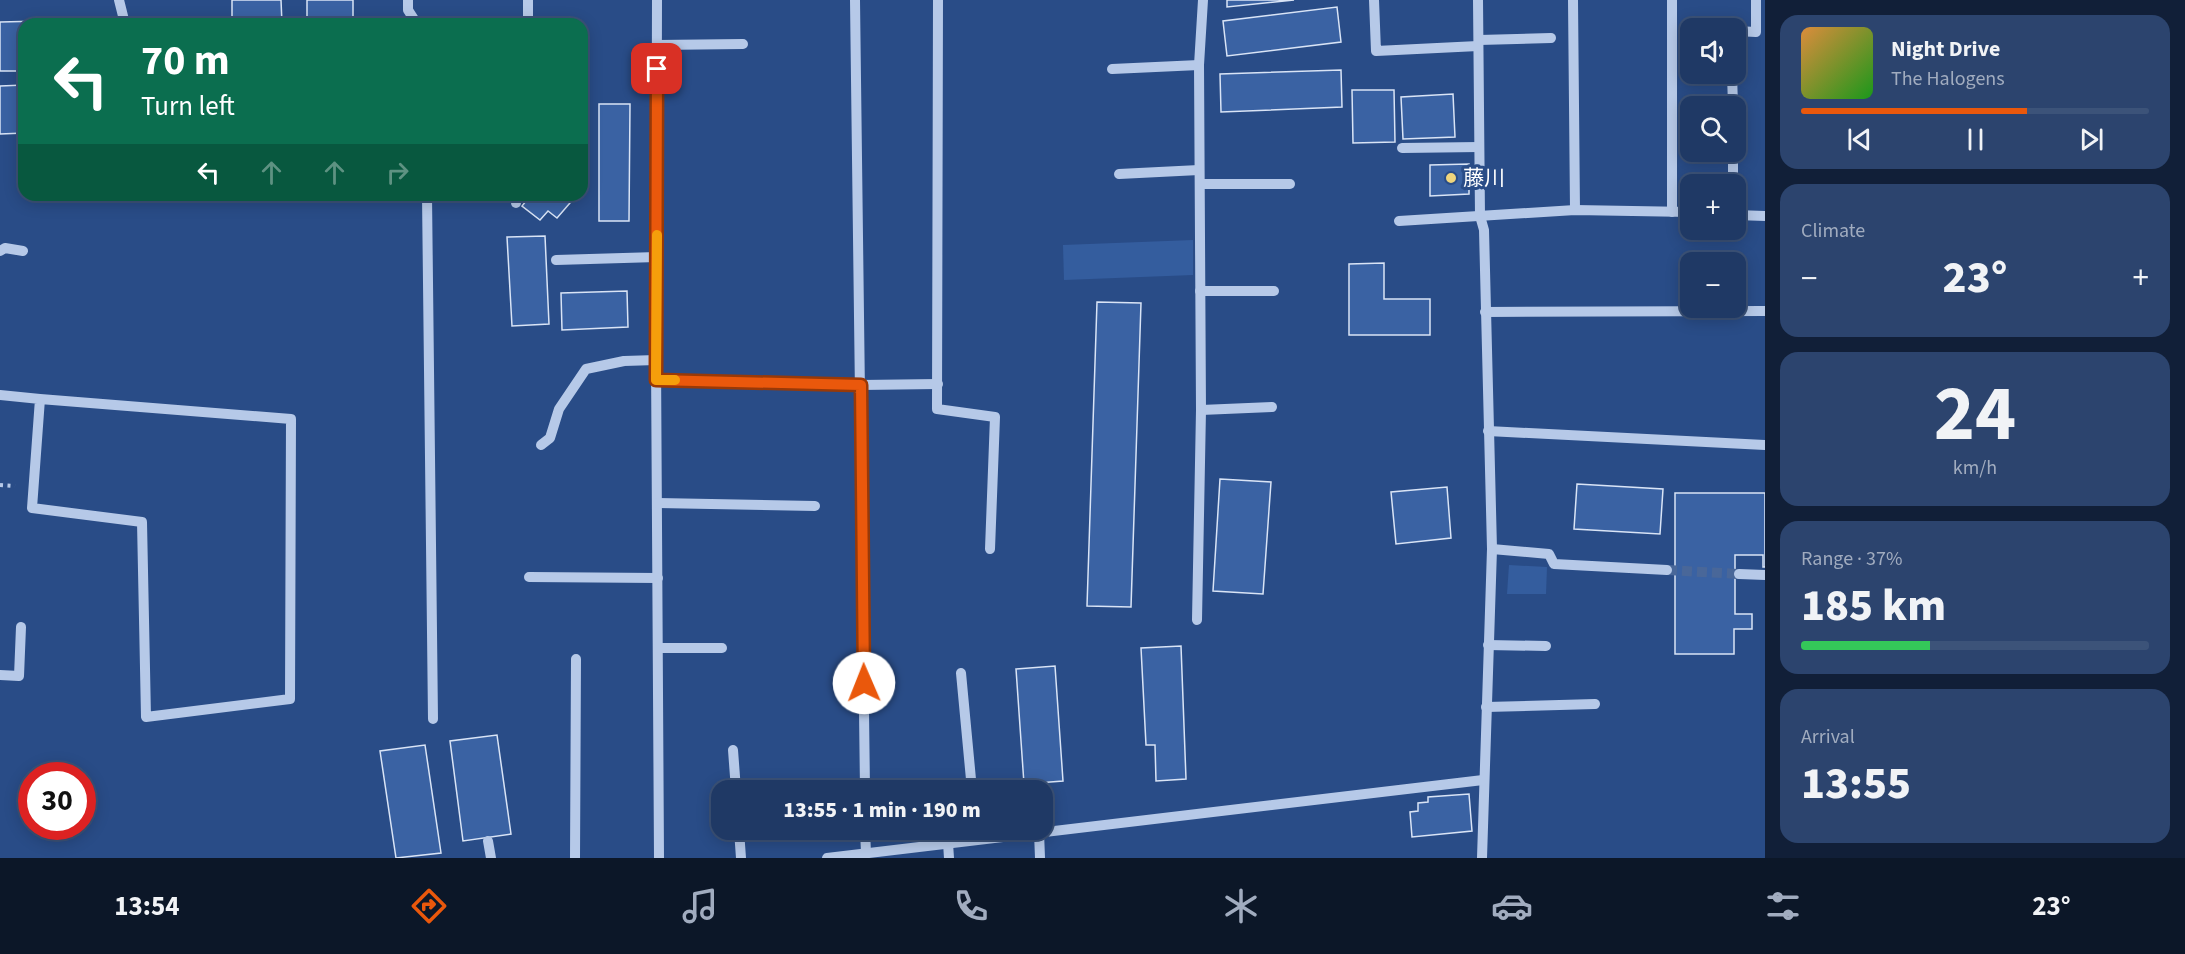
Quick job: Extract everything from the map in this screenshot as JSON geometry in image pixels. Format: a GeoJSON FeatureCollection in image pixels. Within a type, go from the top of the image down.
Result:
{"type":"FeatureCollection","features":[{"type":"Feature","properties":{"kind":"street"},"geometry":{"type":"LineString","coordinates":[[119,0],[124,18]]}},
{"type":"Feature","properties":{"kind":"street"},"geometry":{"type":"LineString","coordinates":[[408,0],[408,10],[413,18]]}},
{"type":"Feature","properties":{"kind":"street"},"geometry":{"type":"LineString","coordinates":[[528,0],[528,18]]}},
{"type":"Feature","properties":{"kind":"street"},"geometry":{"type":"LineString","coordinates":[[657,0],[656,380],[659,858]]}},
{"type":"Feature","properties":{"kind":"street"},"geometry":{"type":"LineString","coordinates":[[855,0],[865,780]]}},
{"type":"Feature","properties":{"kind":"street"},"geometry":{"type":"LineString","coordinates":[[939,0],[938,409],[995,417],[990,549]]}},
{"type":"Feature","properties":{"kind":"street"},"geometry":{"type":"LineString","coordinates":[[1197,620],[1201,410],[1199,65],[1203,0]]}},
{"type":"Feature","properties":{"kind":"street"},"geometry":{"type":"LineString","coordinates":[[1374,0],[1377,51],[1551,38]]}},
{"type":"Feature","properties":{"kind":"street"},"geometry":{"type":"LineString","coordinates":[[1478,0],[1480,216],[1484,230],[1492,549],[1482,858]]}},
{"type":"Feature","properties":{"kind":"street"},"geometry":{"type":"LineString","coordinates":[[1572,0],[1575,210]]}},
{"type":"Feature","properties":{"kind":"street"},"geometry":{"type":"LineString","coordinates":[[1672,0],[1672,212]]}},
{"type":"Feature","properties":{"kind":"street"},"geometry":{"type":"LineString","coordinates":[[1746,32],[1756,32],[1756,0]]}},
{"type":"Feature","properties":{"kind":"street"},"geometry":{"type":"LineString","coordinates":[[657,45],[743,44]]}},
{"type":"Feature","properties":{"kind":"street"},"geometry":{"type":"LineString","coordinates":[[1112,69],[1199,65]]}},
{"type":"Feature","properties":{"kind":"street"},"geometry":{"type":"LineString","coordinates":[[1402,148],[1479,147]]}},
{"type":"Feature","properties":{"kind":"street"},"geometry":{"type":"LineString","coordinates":[[1119,174],[1199,170]]}},
{"type":"Feature","properties":{"kind":"street"},"geometry":{"type":"LineString","coordinates":[[1200,184],[1290,184]]}},
{"type":"Feature","properties":{"kind":"street"},"geometry":{"type":"LineString","coordinates":[[427,201],[433,719]]}},
{"type":"Feature","properties":{"kind":"street"},"geometry":{"type":"LineString","coordinates":[[1399,221],[1575,210],[1680,212]]}},
{"type":"Feature","properties":{"kind":"street"},"geometry":{"type":"LineString","coordinates":[[1746,215],[1765,216]]}},
{"type":"Feature","properties":{"kind":"street"},"geometry":{"type":"LineString","coordinates":[[0,250],[5,248],[23,251]]}},
{"type":"Feature","properties":{"kind":"street"},"geometry":{"type":"LineString","coordinates":[[556,260],[657,257]]}},
{"type":"Feature","properties":{"kind":"street"},"geometry":{"type":"LineString","coordinates":[[1200,291],[1274,291]]}},
{"type":"Feature","properties":{"kind":"street"},"geometry":{"type":"LineString","coordinates":[[1485,312],[1765,311]]}},
{"type":"Feature","properties":{"kind":"street"},"geometry":{"type":"LineString","coordinates":[[541,445],[550,438],[560,409],[586,369],[624,361],[656,360]]}},
{"type":"Feature","properties":{"kind":"street"},"geometry":{"type":"LineString","coordinates":[[656,380],[861,385],[938,384]]}},
{"type":"Feature","properties":{"kind":"street"},"geometry":{"type":"LineString","coordinates":[[0,395],[291,419],[290,699],[146,717],[142,522],[32,508],[40,399]]}},
{"type":"Feature","properties":{"kind":"street"},"geometry":{"type":"LineString","coordinates":[[1201,410],[1272,407]]}},
{"type":"Feature","properties":{"kind":"street"},"geometry":{"type":"LineString","coordinates":[[1488,431],[1765,445]]}},
{"type":"Feature","properties":{"kind":"street"},"geometry":{"type":"LineString","coordinates":[[658,503],[815,506]]}},
{"type":"Feature","properties":{"kind":"street"},"geometry":{"type":"LineString","coordinates":[[1492,549],[1549,554],[1554,564],[1667,570]]}},
{"type":"Feature","properties":{"kind":"street"},"geometry":{"type":"LineString","coordinates":[[1739,574],[1765,575]]}},
{"type":"Feature","properties":{"kind":"street"},"geometry":{"type":"LineString","coordinates":[[529,577],[658,578]]}},
{"type":"Feature","properties":{"kind":"street"},"geometry":{"type":"LineString","coordinates":[[0,675],[19,676],[21,627]]}},
{"type":"Feature","properties":{"kind":"street"},"geometry":{"type":"LineString","coordinates":[[1488,645],[1546,646]]}},
{"type":"Feature","properties":{"kind":"street"},"geometry":{"type":"LineString","coordinates":[[658,648],[722,648]]}},
{"type":"Feature","properties":{"kind":"street"},"geometry":{"type":"LineString","coordinates":[[575,858],[576,659]]}},
{"type":"Feature","properties":{"kind":"street"},"geometry":{"type":"LineString","coordinates":[[961,673],[971,780]]}},
{"type":"Feature","properties":{"kind":"street"},"geometry":{"type":"LineString","coordinates":[[1486,707],[1595,704]]}},
{"type":"Feature","properties":{"kind":"street"},"geometry":{"type":"LineString","coordinates":[[733,750],[735,780]]}},
{"type":"Feature","properties":{"kind":"street"},"geometry":{"type":"LineString","coordinates":[[1053,830],[1483,780]]}},
{"type":"Feature","properties":{"kind":"street"},"geometry":{"type":"LineString","coordinates":[[740,840],[741,858]]}},
{"type":"Feature","properties":{"kind":"street"},"geometry":{"type":"LineString","coordinates":[[866,840],[866,853]]}},
{"type":"Feature","properties":{"kind":"street"},"geometry":{"type":"LineString","coordinates":[[830,858],[958,840]]}},
{"type":"Feature","properties":{"kind":"street"},"geometry":{"type":"LineString","coordinates":[[1039,840],[1040,858]]}},
{"type":"Feature","properties":{"kind":"street"},"geometry":{"type":"LineString","coordinates":[[488,841],[491,858]]}},
{"type":"Feature","properties":{"kind":"street"},"geometry":{"type":"LineString","coordinates":[[948,843],[949,858]]}},
{"type":"Feature","properties":{"kind":"shaded area"},"geometry":{"type":"Polygon","coordinates":[[[1193,240],[1193,275],[1064,280],[1063,245],[1193,240]]]}},
{"type":"Feature","properties":{"kind":"shaded area"},"geometry":{"type":"Polygon","coordinates":[[[1509,565],[1547,567],[1546,594],[1507,594],[1509,565]]]}},
{"type":"Feature","properties":{"kind":"building"},"geometry":{"type":"Polygon","coordinates":[[[232,0],[281,0],[282,18],[232,18],[232,0]]]}},
{"type":"Feature","properties":{"kind":"building"},"geometry":{"type":"Polygon","coordinates":[[[307,0],[353,0],[353,18],[307,18],[307,0]]]}},
{"type":"Feature","properties":{"kind":"building"},"geometry":{"type":"Polygon","coordinates":[[[1227,0],[1294,0],[1227,7],[1227,0]]]}},
{"type":"Feature","properties":{"kind":"building"},"geometry":{"type":"Polygon","coordinates":[[[1337,7],[1341,42],[1227,56],[1223,21],[1337,7]]]}},
{"type":"Feature","properties":{"kind":"building"},"geometry":{"type":"Polygon","coordinates":[[[0,22],[18,22],[18,71],[0,71],[0,22]]]}},
{"type":"Feature","properties":{"kind":"building"},"geometry":{"type":"Polygon","coordinates":[[[1341,70],[1342,107],[1221,112],[1220,74],[1341,70]]]}},
{"type":"Feature","properties":{"kind":"building"},"geometry":{"type":"Polygon","coordinates":[[[18,85],[18,133],[0,134],[0,86],[18,85]]]}},
{"type":"Feature","properties":{"kind":"building"},"geometry":{"type":"Polygon","coordinates":[[[1352,90],[1394,90],[1395,142],[1353,143],[1352,90]]]}},
{"type":"Feature","properties":{"kind":"building"},"geometry":{"type":"Polygon","coordinates":[[[1453,94],[1455,137],[1403,139],[1401,97],[1453,94]]]}},
{"type":"Feature","properties":{"kind":"building"},"geometry":{"type":"Polygon","coordinates":[[[599,104],[630,104],[629,221],[599,221],[599,104]]]}},
{"type":"Feature","properties":{"kind":"building"},"geometry":{"type":"Polygon","coordinates":[[[1469,164],[1469,194],[1430,196],[1430,165],[1469,164]]]}},
{"type":"Feature","properties":{"kind":"building"},"geometry":{"type":"Polygon","coordinates":[[[526,201],[572,201],[557,218],[548,211],[540,220],[522,206],[526,201]]]}},
{"type":"Feature","properties":{"kind":"building"},"geometry":{"type":"Polygon","coordinates":[[[545,236],[549,324],[512,326],[507,237],[545,236]]]}},
{"type":"Feature","properties":{"kind":"building"},"geometry":{"type":"Polygon","coordinates":[[[1384,263],[1384,299],[1430,299],[1430,335],[1349,335],[1349,264],[1384,263]]]}},
{"type":"Feature","properties":{"kind":"building"},"geometry":{"type":"Polygon","coordinates":[[[627,291],[628,327],[562,330],[561,293],[627,291]]]}},
{"type":"Feature","properties":{"kind":"building"},"geometry":{"type":"Polygon","coordinates":[[[1097,302],[1141,303],[1131,607],[1087,606],[1097,302]]]}},
{"type":"Feature","properties":{"kind":"building"},"geometry":{"type":"Polygon","coordinates":[[[1220,479],[1271,482],[1263,594],[1213,591],[1220,479]]]}},
{"type":"Feature","properties":{"kind":"building"},"geometry":{"type":"Polygon","coordinates":[[[1577,484],[1663,489],[1660,534],[1574,529],[1577,484]]]}},
{"type":"Feature","properties":{"kind":"building"},"geometry":{"type":"Polygon","coordinates":[[[1447,487],[1451,538],[1396,544],[1391,492],[1447,487]]]}},
{"type":"Feature","properties":{"kind":"building"},"geometry":{"type":"Polygon","coordinates":[[[1675,493],[1765,493],[1765,567],[1763,567],[1763,555],[1735,555],[1735,614],[1752,614],[1752,629],[1734,629],[1734,654],[1675,654],[1675,493]]]}},
{"type":"Feature","properties":{"kind":"building"},"geometry":{"type":"Polygon","coordinates":[[[1181,646],[1186,779],[1156,781],[1155,745],[1146,745],[1141,648],[1181,646]]]}},
{"type":"Feature","properties":{"kind":"building"},"geometry":{"type":"Polygon","coordinates":[[[1055,666],[1063,781],[1024,780],[1016,669],[1055,666]]]}},
{"type":"Feature","properties":{"kind":"building"},"geometry":{"type":"Polygon","coordinates":[[[497,735],[511,834],[463,841],[450,741],[497,735]]]}},
{"type":"Feature","properties":{"kind":"building"},"geometry":{"type":"Polygon","coordinates":[[[425,745],[441,853],[396,858],[380,751],[425,745]]]}},
{"type":"Feature","properties":{"kind":"building"},"geometry":{"type":"Polygon","coordinates":[[[1469,794],[1472,831],[1412,837],[1410,812],[1418,811],[1418,803],[1428,802],[1428,797],[1469,794]]]}},
{"type":"Feature","properties":{"kind":"tunnel"},"geometry":{"type":"LineString","coordinates":[[1667,570],[1739,574]]}},
{"type":"Feature","properties":{"kind":"slow traffic"},"geometry":{"type":"LineString","coordinates":[[657,235],[656,380],[675,380]]}},
{"type":"Feature","properties":{"kind":"place","name":"藤川"},"geometry":{"type":"Point","coordinates":[1451,178]}},
{"type":"Feature","properties":{"kind":"route"},"geometry":{"type":"LineString","coordinates":[[657,69],[656,380],[861,385],[864,683]]}}]}
